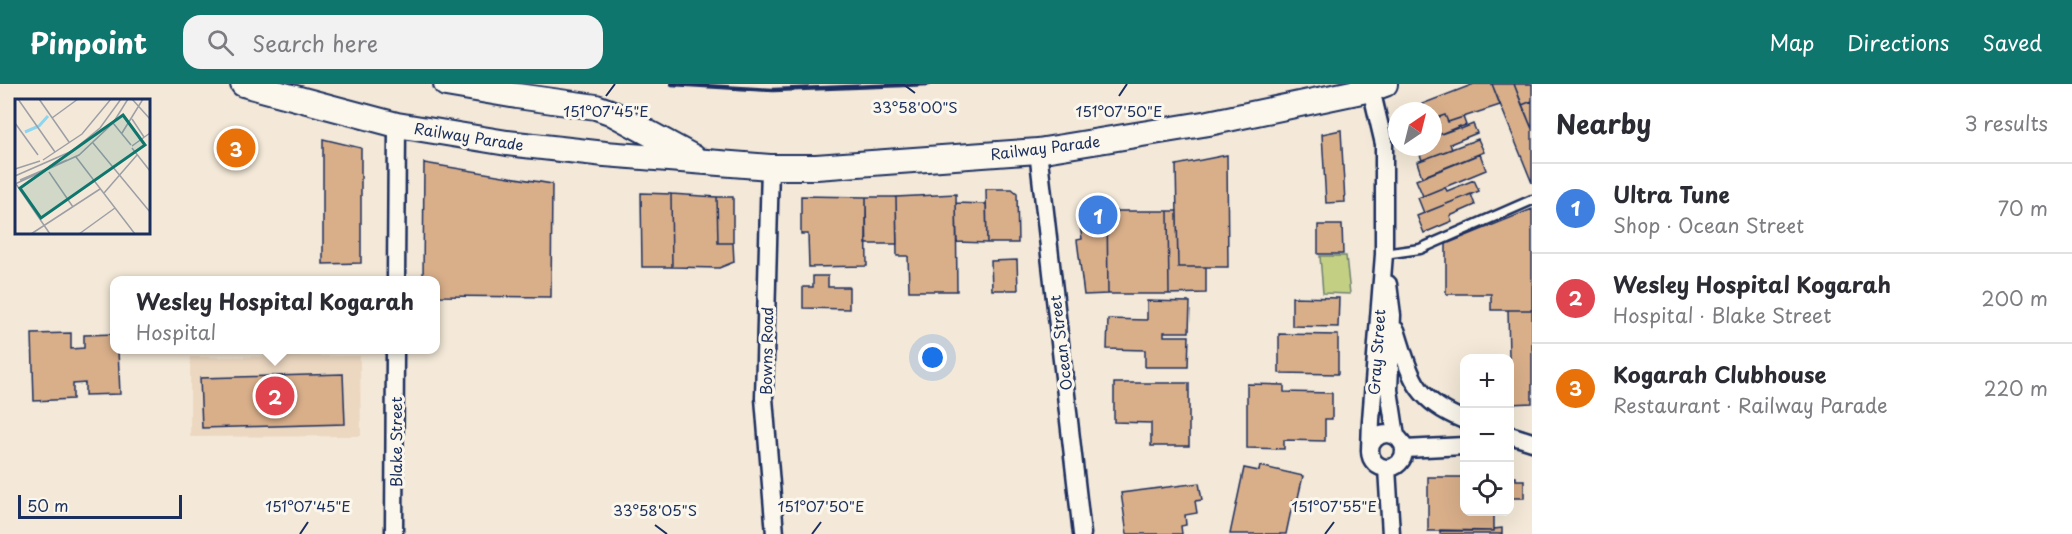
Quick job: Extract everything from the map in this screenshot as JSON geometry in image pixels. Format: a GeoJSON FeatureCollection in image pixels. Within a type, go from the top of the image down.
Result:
{"type":"FeatureCollection","features":[{"type":"Feature","properties":{"kind":"main road","name":"Railway Parade"},"geometry":{"type":"LineString","coordinates":[[243,84],[397,125],[507,143],[605,154],[770,167],[816,167],[1038,151],[1209,123],[1378,87]]}},
{"type":"Feature","properties":{"kind":"main road","name":"Railway Parade"},"geometry":{"type":"LineString","coordinates":[[446,84],[596,107],[610,112],[701,161]]}},
{"type":"Feature","properties":{"kind":"main road"},"geometry":{"type":"LineString","coordinates":[[577,104],[607,124],[605,154]]}},
{"type":"Feature","properties":{"kind":"street","name":"Gray Street"},"geometry":{"type":"LineString","coordinates":[[1370,450],[1384,254],[1384,144],[1378,87]]}},
{"type":"Feature","properties":{"kind":"street"},"geometry":{"type":"LineString","coordinates":[[396,276],[397,125]]}},
{"type":"Feature","properties":{"kind":"street","name":"Ocean Street"},"geometry":{"type":"LineString","coordinates":[[1038,151],[1082,534]]}},
{"type":"Feature","properties":{"kind":"street","name":"Bowns Road"},"geometry":{"type":"LineString","coordinates":[[770,167],[764,398],[775,534]]}},
{"type":"Feature","properties":{"kind":"street","name":"Gray Street"},"geometry":{"type":"LineString","coordinates":[[1384,254],[1392,315],[1389,390],[1400,442]]}},
{"type":"Feature","properties":{"kind":"street"},"geometry":{"type":"LineString","coordinates":[[1392,315],[1415,385],[1437,406],[1460,418]]}},
{"type":"Feature","properties":{"kind":"street","name":"Blake Street"},"geometry":{"type":"LineString","coordinates":[[394,534],[395,354]]}},
{"type":"Feature","properties":{"kind":"street"},"geometry":{"type":"LineString","coordinates":[[1400,442],[1403,458],[1399,463],[1387,468],[1382,467],[1372,458],[1370,450],[1374,440],[1379,436],[1390,434],[1400,442],[1460,446]]}},
{"type":"Feature","properties":{"kind":"street"},"geometry":{"type":"LineString","coordinates":[[1514,437],[1532,442]]}},
{"type":"Feature","properties":{"kind":"street"},"geometry":{"type":"LineString","coordinates":[[1514,447],[1532,447]]}},
{"type":"Feature","properties":{"kind":"street"},"geometry":{"type":"LineString","coordinates":[[1387,468],[1391,534]]}},
{"type":"Feature","properties":{"kind":"lane"},"geometry":{"type":"LineString","coordinates":[[1384,254],[1420,249],[1532,200]]}},
{"type":"Feature","properties":{"kind":"shaded area"},"geometry":{"type":"Polygon","coordinates":[[[360,356],[361,436],[190,437],[190,357],[360,356]]]}},
{"type":"Feature","properties":{"kind":"green space"},"geometry":{"type":"Polygon","coordinates":[[[1320,256],[1346,256],[1350,294],[1323,293],[1320,256]]]}},
{"type":"Feature","properties":{"kind":"building"},"geometry":{"type":"Polygon","coordinates":[[[1474,84],[1492,84],[1500,105],[1448,122],[1445,115],[1442,116],[1442,102],[1427,102],[1474,84]]]}},
{"type":"Feature","properties":{"kind":"building"},"geometry":{"type":"Polygon","coordinates":[[[1492,84],[1514,84],[1532,129],[1532,183],[1492,84]]]}},
{"type":"Feature","properties":{"kind":"building"},"geometry":{"type":"Polygon","coordinates":[[[1514,84],[1532,84],[1532,101],[1522,105],[1514,84]]]}},
{"type":"Feature","properties":{"kind":"building"},"geometry":{"type":"Polygon","coordinates":[[[1532,101],[1532,129],[1522,105],[1532,101]]]}},
{"type":"Feature","properties":{"kind":"building"},"geometry":{"type":"Polygon","coordinates":[[[1445,115],[1448,122],[1463,117],[1466,125],[1442,134],[1442,116],[1445,115]]]}},
{"type":"Feature","properties":{"kind":"building"},"geometry":{"type":"Polygon","coordinates":[[[1473,124],[1477,133],[1450,144],[1452,149],[1442,153],[1442,133],[1460,126],[1461,129],[1473,124]]]}},
{"type":"Feature","properties":{"kind":"building"},"geometry":{"type":"Polygon","coordinates":[[[1341,130],[1345,202],[1326,203],[1322,134],[1341,130]]]}},
{"type":"Feature","properties":{"kind":"building"},"geometry":{"type":"Polygon","coordinates":[[[323,139],[361,148],[361,263],[323,264],[323,139]]]}},
{"type":"Feature","properties":{"kind":"building"},"geometry":{"type":"Polygon","coordinates":[[[1478,139],[1484,152],[1422,177],[1417,162],[1433,156],[1442,156],[1442,153],[1478,139]]]}},
{"type":"Feature","properties":{"kind":"building"},"geometry":{"type":"Polygon","coordinates":[[[1480,154],[1486,170],[1423,196],[1416,180],[1480,154]]]}},
{"type":"Feature","properties":{"kind":"building"},"geometry":{"type":"Polygon","coordinates":[[[1227,155],[1228,267],[1178,267],[1176,165],[1227,155]]]}},
{"type":"Feature","properties":{"kind":"building"},"geometry":{"type":"Polygon","coordinates":[[[1420,156],[1433,156],[1422,160],[1420,156]]]}},
{"type":"Feature","properties":{"kind":"building"},"geometry":{"type":"Polygon","coordinates":[[[424,163],[552,184],[551,297],[440,296],[440,276],[423,276],[424,163]]]}},
{"type":"Feature","properties":{"kind":"building"},"geometry":{"type":"Polygon","coordinates":[[[1474,180],[1479,191],[1424,213],[1418,198],[1445,187],[1447,191],[1474,180]]]}},
{"type":"Feature","properties":{"kind":"building"},"geometry":{"type":"Polygon","coordinates":[[[986,189],[1012,189],[1017,193],[1018,243],[987,243],[986,189]]]}},
{"type":"Feature","properties":{"kind":"building"},"geometry":{"type":"Polygon","coordinates":[[[641,193],[671,194],[672,267],[642,267],[641,193]]]}},
{"type":"Feature","properties":{"kind":"building"},"geometry":{"type":"Polygon","coordinates":[[[671,194],[717,197],[718,243],[733,243],[734,262],[719,268],[672,267],[671,194]]]}},
{"type":"Feature","properties":{"kind":"building"},"geometry":{"type":"Polygon","coordinates":[[[956,194],[957,291],[909,291],[908,256],[897,256],[896,197],[956,194]]]}},
{"type":"Feature","properties":{"kind":"building"},"geometry":{"type":"Polygon","coordinates":[[[1471,194],[1475,205],[1450,216],[1452,221],[1424,233],[1417,216],[1471,194]]]}},
{"type":"Feature","properties":{"kind":"building"},"geometry":{"type":"Polygon","coordinates":[[[801,196],[866,197],[867,266],[809,267],[808,234],[801,234],[801,196]]]}},
{"type":"Feature","properties":{"kind":"building"},"geometry":{"type":"Polygon","coordinates":[[[717,197],[733,197],[733,243],[718,243],[717,197]]]}},
{"type":"Feature","properties":{"kind":"building"},"geometry":{"type":"Polygon","coordinates":[[[866,197],[896,197],[897,244],[866,244],[866,197]]]}},
{"type":"Feature","properties":{"kind":"building"},"geometry":{"type":"Polygon","coordinates":[[[956,203],[986,204],[987,243],[957,242],[956,203]]]}},
{"type":"Feature","properties":{"kind":"building"},"geometry":{"type":"Polygon","coordinates":[[[1107,204],[1108,294],[1084,295],[1077,240],[1082,239],[1080,224],[1085,223],[1084,218],[1090,217],[1093,208],[1107,204]]]}},
{"type":"Feature","properties":{"kind":"building"},"geometry":{"type":"Polygon","coordinates":[[[1532,209],[1532,310],[1491,310],[1491,294],[1446,294],[1446,244],[1532,209]]]}},
{"type":"Feature","properties":{"kind":"building"},"geometry":{"type":"Polygon","coordinates":[[[1107,211],[1168,211],[1169,294],[1108,294],[1107,211]]]}},
{"type":"Feature","properties":{"kind":"building"},"geometry":{"type":"Polygon","coordinates":[[[1168,211],[1177,211],[1178,267],[1206,267],[1206,293],[1169,294],[1168,211]]]}},
{"type":"Feature","properties":{"kind":"building"},"geometry":{"type":"Polygon","coordinates":[[[1318,225],[1342,225],[1343,254],[1318,254],[1318,225]]]}},
{"type":"Feature","properties":{"kind":"building"},"geometry":{"type":"Polygon","coordinates":[[[1017,260],[1018,290],[992,290],[991,261],[1017,260]]]}},
{"type":"Feature","properties":{"kind":"building"},"geometry":{"type":"Polygon","coordinates":[[[813,276],[828,276],[828,287],[849,287],[849,309],[803,308],[803,287],[813,287],[813,276]]]}},
{"type":"Feature","properties":{"kind":"building"},"geometry":{"type":"Polygon","coordinates":[[[1292,297],[1339,298],[1338,327],[1292,326],[1292,297]]]}},
{"type":"Feature","properties":{"kind":"building"},"geometry":{"type":"Polygon","coordinates":[[[1147,301],[1190,302],[1189,332],[1164,332],[1164,336],[1189,336],[1188,367],[1145,367],[1145,350],[1107,349],[1108,319],[1147,320],[1147,301]]]}},
{"type":"Feature","properties":{"kind":"building"},"geometry":{"type":"Polygon","coordinates":[[[1508,310],[1532,310],[1532,403],[1514,404],[1514,354],[1509,354],[1508,310]]]}},
{"type":"Feature","properties":{"kind":"building"},"geometry":{"type":"Polygon","coordinates":[[[71,333],[71,349],[84,348],[84,335],[110,334],[110,354],[118,354],[120,394],[85,395],[85,383],[73,384],[73,399],[34,401],[32,334],[71,333]]]}},
{"type":"Feature","properties":{"kind":"building"},"geometry":{"type":"Polygon","coordinates":[[[1279,334],[1338,335],[1338,374],[1279,373],[1279,334]]]}},
{"type":"Feature","properties":{"kind":"building"},"geometry":{"type":"Polygon","coordinates":[[[343,374],[345,424],[202,428],[200,378],[343,374]]]}},
{"type":"Feature","properties":{"kind":"building"},"geometry":{"type":"Polygon","coordinates":[[[1114,383],[1189,383],[1189,446],[1151,446],[1151,423],[1114,422],[1114,383]]]}},
{"type":"Feature","properties":{"kind":"building"},"geometry":{"type":"Polygon","coordinates":[[[1247,384],[1284,385],[1284,392],[1332,393],[1332,419],[1325,419],[1325,441],[1284,440],[1284,449],[1247,448],[1247,384]]]}},
{"type":"Feature","properties":{"kind":"building"},"geometry":{"type":"Polygon","coordinates":[[[1260,466],[1303,476],[1297,502],[1293,501],[1286,534],[1230,534],[1244,468],[1259,471],[1260,466]]]}},
{"type":"Feature","properties":{"kind":"building"},"geometry":{"type":"Polygon","coordinates":[[[1428,477],[1460,477],[1460,516],[1494,516],[1494,531],[1428,531],[1428,477]]]}},
{"type":"Feature","properties":{"kind":"building"},"geometry":{"type":"Polygon","coordinates":[[[1514,477],[1516,480],[1524,480],[1524,498],[1514,498],[1514,477]]]}},
{"type":"Feature","properties":{"kind":"building"},"geometry":{"type":"Polygon","coordinates":[[[1199,483],[1202,500],[1195,501],[1197,513],[1185,515],[1186,525],[1181,526],[1182,534],[1127,534],[1121,493],[1199,483]]]}},
{"type":"Feature","properties":{"kind":"building"},"geometry":{"type":"Polygon","coordinates":[[[1502,528],[1502,534],[1440,534],[1440,530],[1494,531],[1494,529],[1502,528]]]}},
{"type":"Feature","properties":{"kind":"railway"},"geometry":{"type":"LineString","coordinates":[[672,84],[773,90],[929,84]]}},
{"type":"Feature","properties":{"kind":"place","name":"Kogarah Clubhouse"},"geometry":{"type":"Point","coordinates":[236,148]}},
{"type":"Feature","properties":{"kind":"place","name":"Ultra Tune"},"geometry":{"type":"Point","coordinates":[1098,215]}},
{"type":"Feature","properties":{"kind":"place","name":"Wesley Hospital Kogarah"},"geometry":{"type":"Point","coordinates":[275,396]}}]}
